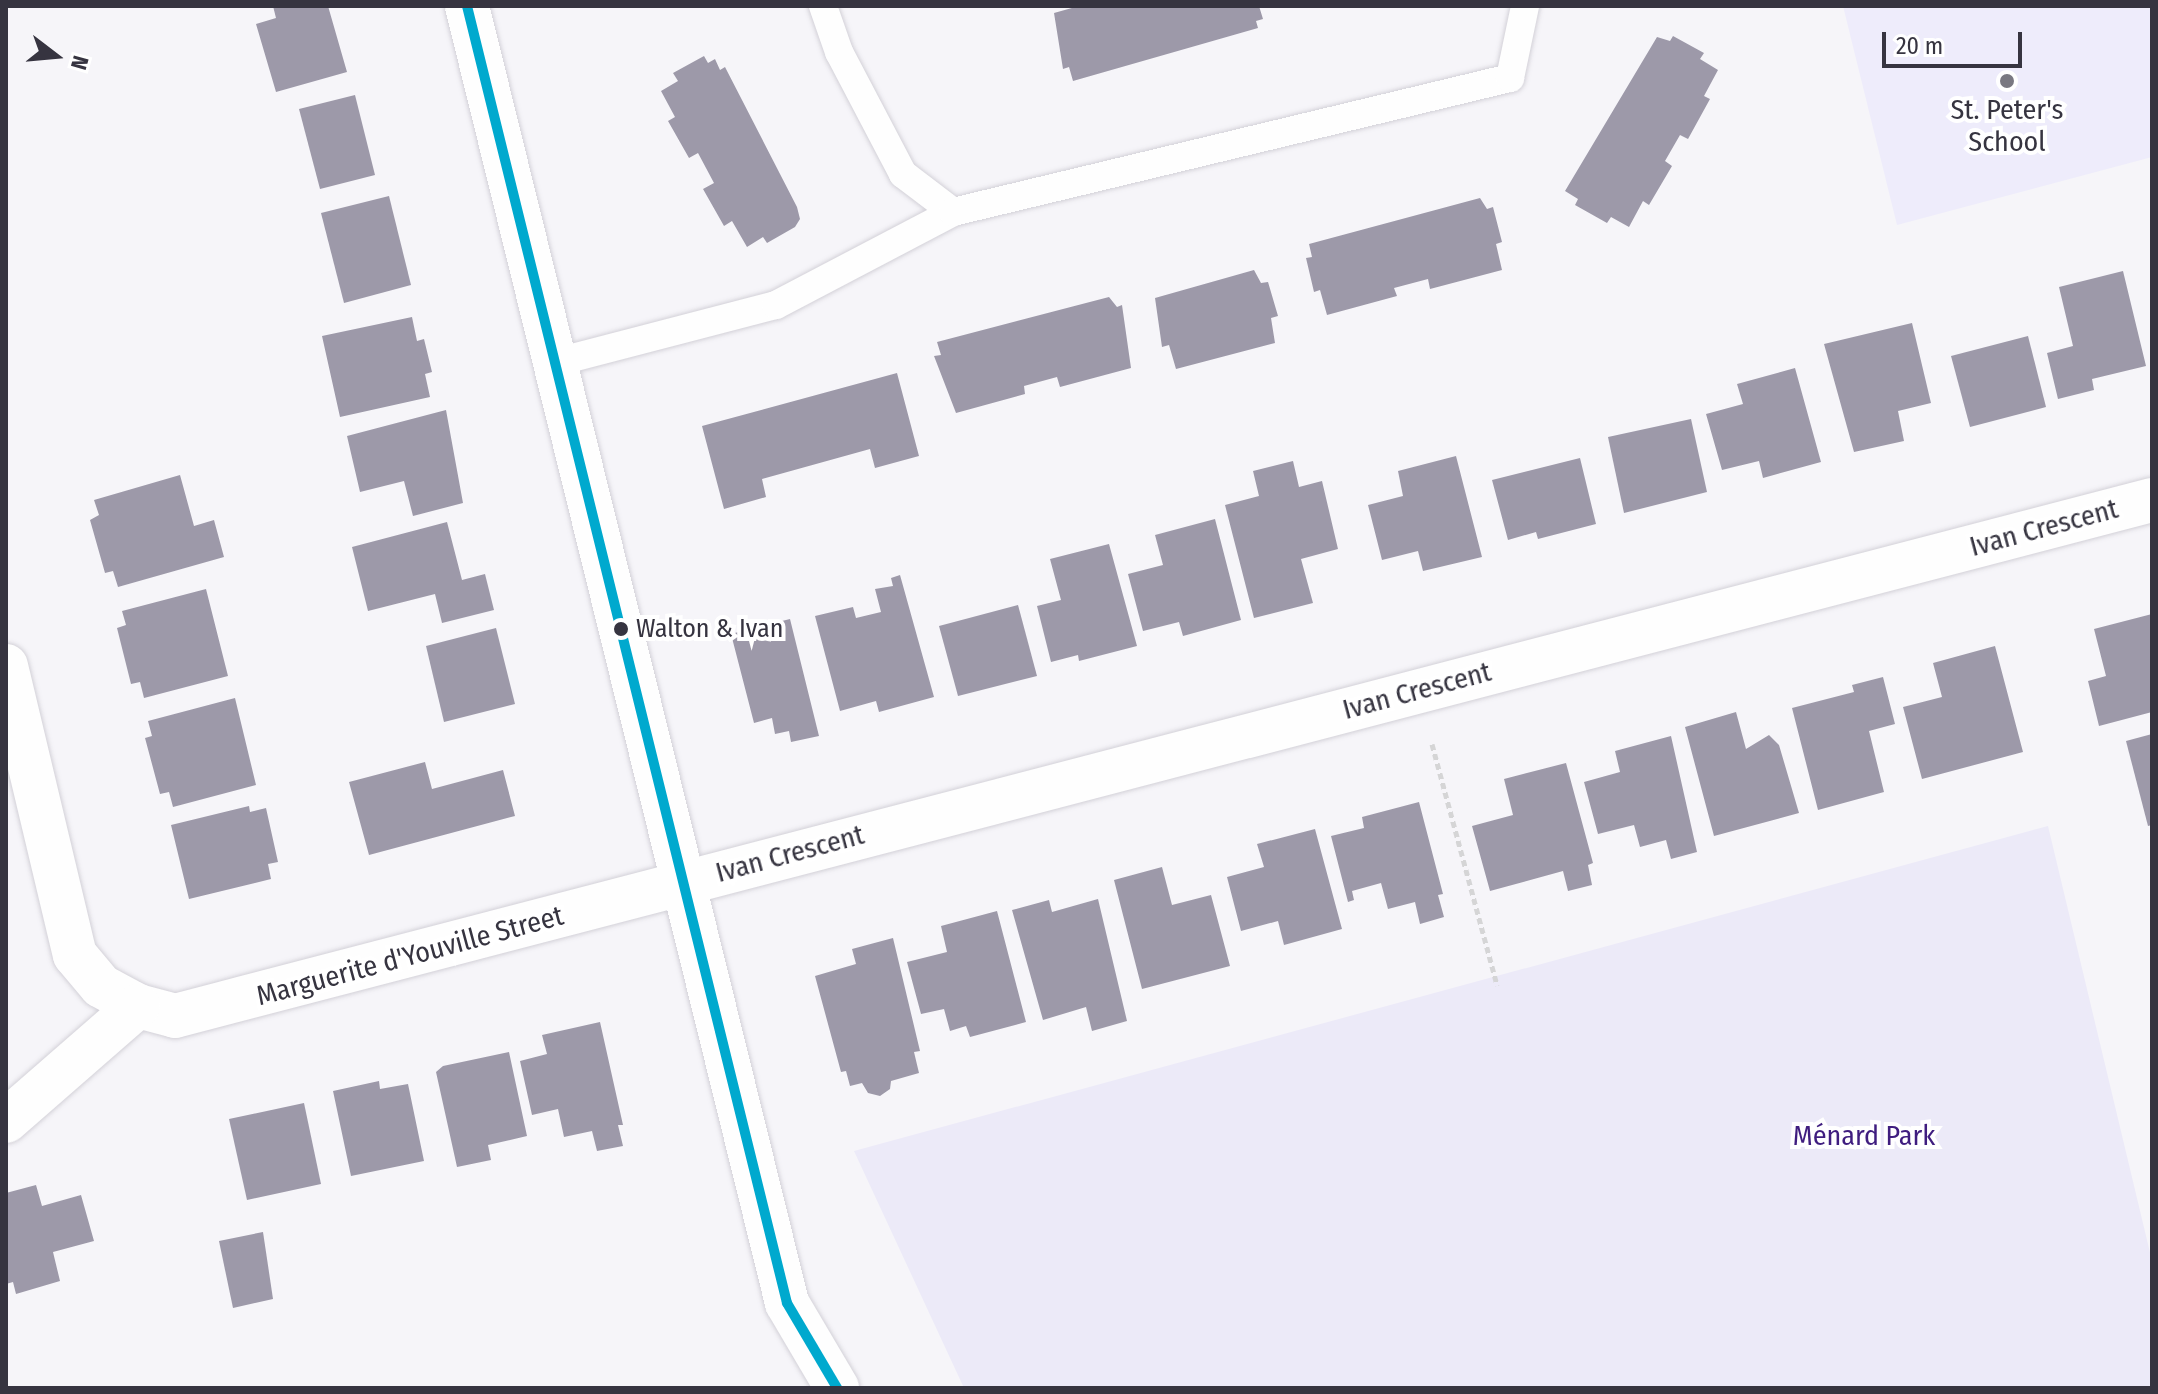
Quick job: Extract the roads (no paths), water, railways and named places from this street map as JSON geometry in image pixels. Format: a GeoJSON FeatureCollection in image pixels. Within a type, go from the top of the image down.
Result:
{"type":"FeatureCollection","features":[{"type":"Feature","properties":{"kind":"street"},"geometry":{"type":"LineString","coordinates":[[467,6],[787,1303],[837,1388]]}},
{"type":"Feature","properties":{"kind":"street","name":"Ivan Crescent"},"geometry":{"type":"LineString","coordinates":[[682,882],[2152,500]]}},
{"type":"Feature","properties":{"kind":"street","name":"Marguerite d'Youville Street"},"geometry":{"type":"LineString","coordinates":[[6,666],[75,955],[101,986],[138,1006],[175,1016],[212,1010],[682,882]]}},
{"type":"Feature","properties":{"kind":"street"},"geometry":{"type":"LineString","coordinates":[[6,1121],[138,1006]]}},
{"type":"Feature","properties":{"kind":"lane"},"geometry":{"type":"LineString","coordinates":[[823,6],[839,52],[903,174],[953,212]]}},
{"type":"Feature","properties":{"kind":"lane"},"geometry":{"type":"LineString","coordinates":[[553,363],[776,305],[953,212],[1510,78],[1525,6]]}},
{"type":"Feature","properties":{"kind":"place","name":"St. Peter's School"},"geometry":{"type":"Point","coordinates":[2007,81]}},
{"type":"Feature","properties":{"kind":"place","name":"Walton & Ivan"},"geometry":{"type":"Point","coordinates":[621,629]}},
{"type":"Feature","properties":{"kind":"park label","name":"Ménard Park"},"geometry":{"type":"Point","coordinates":[1864,1136]}}]}
